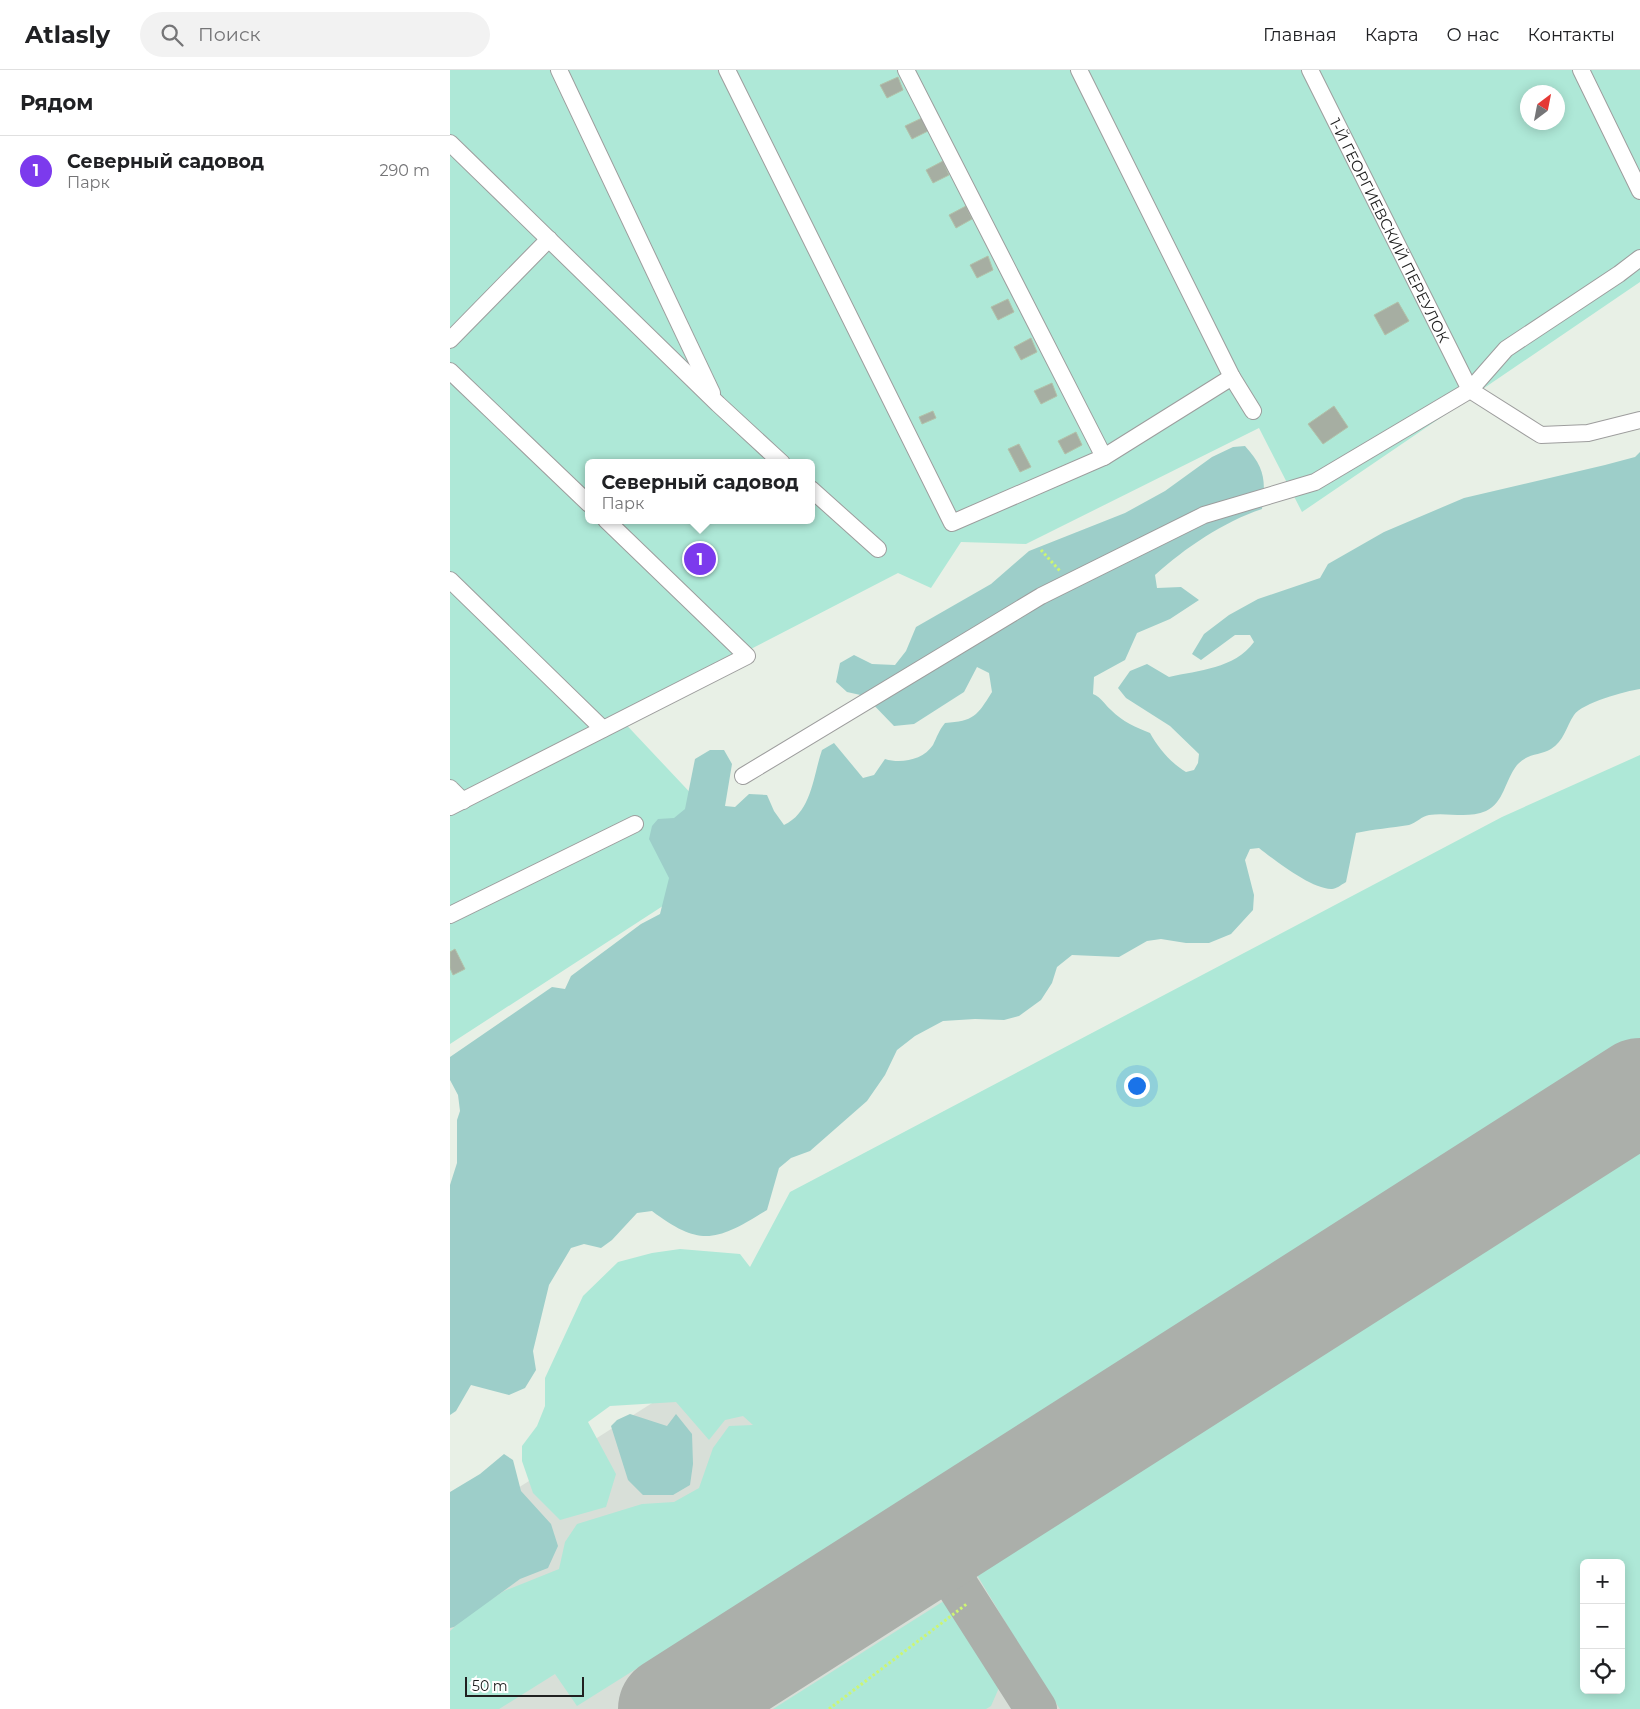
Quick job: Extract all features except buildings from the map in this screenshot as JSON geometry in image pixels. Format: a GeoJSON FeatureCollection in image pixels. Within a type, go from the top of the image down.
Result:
{"type":"FeatureCollection","features":[{"type":"Feature","properties":{"kind":"street"},"geometry":{"type":"LineString","coordinates":[[559,70],[718,404]]}},
{"type":"Feature","properties":{"kind":"street"},"geometry":{"type":"LineString","coordinates":[[727,70],[952,523],[1104,457],[1232,378]]}},
{"type":"Feature","properties":{"kind":"street"},"geometry":{"type":"LineString","coordinates":[[906,70],[1104,457]]}},
{"type":"Feature","properties":{"kind":"street"},"geometry":{"type":"LineString","coordinates":[[1079,70],[1232,378],[1253,411]]}},
{"type":"Feature","properties":{"kind":"street","name":"1-Й ГЕОРГИЕВСКИЙ ПЕРЕУЛОК"},"geometry":{"type":"LineString","coordinates":[[1310,70],[1470,390]]}},
{"type":"Feature","properties":{"kind":"street"},"geometry":{"type":"LineString","coordinates":[[1581,70],[1640,191]]}},
{"type":"Feature","properties":{"kind":"street"},"geometry":{"type":"LineString","coordinates":[[450,144],[718,404],[778,459]]}},
{"type":"Feature","properties":{"kind":"street"},"geometry":{"type":"LineString","coordinates":[[450,340],[549,240]]}},
{"type":"Feature","properties":{"kind":"street"},"geometry":{"type":"LineString","coordinates":[[743,776],[1041,596],[1204,515],[1315,482],[1470,390],[1506,349],[1640,258]]}},
{"type":"Feature","properties":{"kind":"street"},"geometry":{"type":"LineString","coordinates":[[450,371],[585,500]]}},
{"type":"Feature","properties":{"kind":"street"},"geometry":{"type":"LineString","coordinates":[[1470,390],[1541,435],[1588,433],[1640,420]]}},
{"type":"Feature","properties":{"kind":"street"},"geometry":{"type":"LineString","coordinates":[[815,493],[878,549]]}},
{"type":"Feature","properties":{"kind":"street"},"geometry":{"type":"LineString","coordinates":[[450,788],[457,804],[747,656],[610,524]]}},
{"type":"Feature","properties":{"kind":"street"},"geometry":{"type":"LineString","coordinates":[[450,580],[603,729]]}},
{"type":"Feature","properties":{"kind":"street"},"geometry":{"type":"LineString","coordinates":[[450,915],[635,824]]}},
{"type":"Feature","properties":{"kind":"path"},"geometry":{"type":"LineString","coordinates":[[1041,550],[1071,582]]}},
{"type":"Feature","properties":{"kind":"path"},"geometry":{"type":"LineString","coordinates":[[828,1709],[968,1603]]}},
{"type":"Feature","properties":{"kind":"shaded area"},"geometry":{"type":"Polygon","coordinates":[[[450,70],[1640,70],[1640,282],[1302,512],[1259,428],[1026,544],[961,542],[931,588],[898,573],[619,717],[746,852],[450,1044],[450,70]]]}},
{"type":"Feature","properties":{"kind":"shaded area"},"geometry":{"type":"Polygon","coordinates":[[[1245,446],[1257,461],[1264,482],[1262,509],[1219,528],[1179,555],[1155,575],[1157,588],[1181,587],[1199,600],[1170,619],[1137,633],[1125,660],[1094,677],[1093,694],[1099,697],[1125,721],[1150,733],[1165,755],[1186,772],[1194,770],[1198,763],[1199,754],[1170,726],[1126,698],[1118,688],[1130,671],[1147,664],[1169,677],[1204,670],[1226,663],[1246,651],[1254,642],[1250,635],[1235,635],[1201,660],[1192,654],[1204,634],[1229,615],[1258,599],[1320,578],[1328,564],[1384,532],[1464,498],[1605,465],[1635,457],[1640,452],[1640,689],[1605,698],[1579,711],[1574,715],[1562,738],[1555,746],[1547,751],[1526,758],[1517,765],[1497,803],[1486,811],[1472,815],[1429,815],[1409,825],[1356,833],[1346,882],[1337,888],[1324,888],[1315,885],[1274,860],[1259,848],[1250,849],[1245,860],[1254,895],[1253,910],[1231,934],[1209,943],[1186,943],[1161,939],[1147,941],[1119,957],[1072,955],[1057,967],[1052,983],[1041,1000],[1019,1016],[1004,1020],[943,1021],[915,1036],[897,1050],[885,1075],[867,1101],[810,1151],[791,1158],[779,1168],[767,1210],[722,1234],[709,1236],[684,1231],[652,1211],[637,1213],[612,1240],[601,1248],[584,1244],[571,1248],[549,1285],[533,1351],[536,1370],[525,1388],[509,1395],[471,1385],[456,1411],[450,1415],[450,1185],[457,1163],[457,1120],[460,1111],[458,1095],[450,1080],[450,1057],[552,987],[565,989],[571,976],[641,924],[660,914],[669,878],[649,839],[652,826],[658,819],[674,818],[685,809],[695,759],[710,750],[724,750],[732,764],[725,806],[735,807],[749,794],[767,795],[774,811],[784,825],[793,819],[806,802],[822,750],[834,743],[863,778],[874,775],[885,759],[905,761],[924,754],[933,745],[945,723],[969,719],[978,712],[992,692],[989,673],[977,667],[964,692],[914,724],[894,726],[865,696],[847,692],[836,682],[840,663],[854,655],[872,664],[895,665],[906,651],[916,627],[991,584],[1029,551],[1125,513],[1165,491],[1212,457],[1233,447],[1245,446]]]}},
{"type":"Feature","properties":{"kind":"shaded area"},"geometry":{"type":"Polygon","coordinates":[[[1640,755],[1640,1040],[577,1706],[555,1674],[499,1709],[450,1709],[450,1631],[469,1614],[504,1591],[559,1569],[565,1542],[577,1524],[642,1504],[674,1502],[699,1488],[713,1448],[729,1426],[753,1425],[743,1416],[725,1420],[709,1440],[676,1402],[610,1406],[588,1422],[616,1474],[606,1507],[560,1520],[533,1493],[522,1461],[522,1446],[537,1426],[545,1406],[545,1378],[583,1296],[618,1262],[652,1253],[680,1249],[740,1254],[750,1267],[790,1192],[1502,817],[1640,755]]]}},
{"type":"Feature","properties":{"kind":"shaded area"},"geometry":{"type":"Polygon","coordinates":[[[1640,778],[1640,1520],[1336,1709],[450,1709],[450,1531],[1640,778]]]}},
{"type":"Feature","properties":{"kind":"shaded area"},"geometry":{"type":"Polygon","coordinates":[[[1640,1140],[1640,1709],[1060,1709],[1037,1675],[977,1575],[1640,1140]]]}},
{"type":"Feature","properties":{"kind":"shaded area"},"geometry":{"type":"Polygon","coordinates":[[[630,1414],[667,1426],[676,1414],[692,1434],[693,1464],[690,1485],[673,1495],[643,1495],[628,1480],[611,1426],[617,1420],[630,1414]]]}},
{"type":"Feature","properties":{"kind":"shaded area"},"geometry":{"type":"Polygon","coordinates":[[[504,1454],[513,1460],[521,1491],[551,1524],[558,1546],[548,1568],[520,1579],[450,1628],[450,1492],[480,1474],[504,1454]]]}},
{"type":"Feature","properties":{"kind":"shaded area"},"geometry":{"type":"Polygon","coordinates":[[[947,1599],[997,1674],[998,1690],[991,1706],[986,1709],[773,1709],[947,1599]]]}},
{"type":"Feature","properties":{"kind":"taxiway"},"geometry":{"type":"LineString","coordinates":[[960,1526],[949,1540],[945,1550],[946,1568],[1036,1709]]}},
{"type":"Feature","properties":{"kind":"taxiway"},"geometry":{"type":"LineString","coordinates":[[899,1564],[933,1561],[946,1568]]}},
{"type":"Feature","properties":{"kind":"runway"},"geometry":{"type":"LineString","coordinates":[[671,1709],[1640,1091]]}},
{"type":"Feature","properties":{"kind":"place","name":"Северный садовод"},"geometry":{"type":"Point","coordinates":[700,559]}}]}
